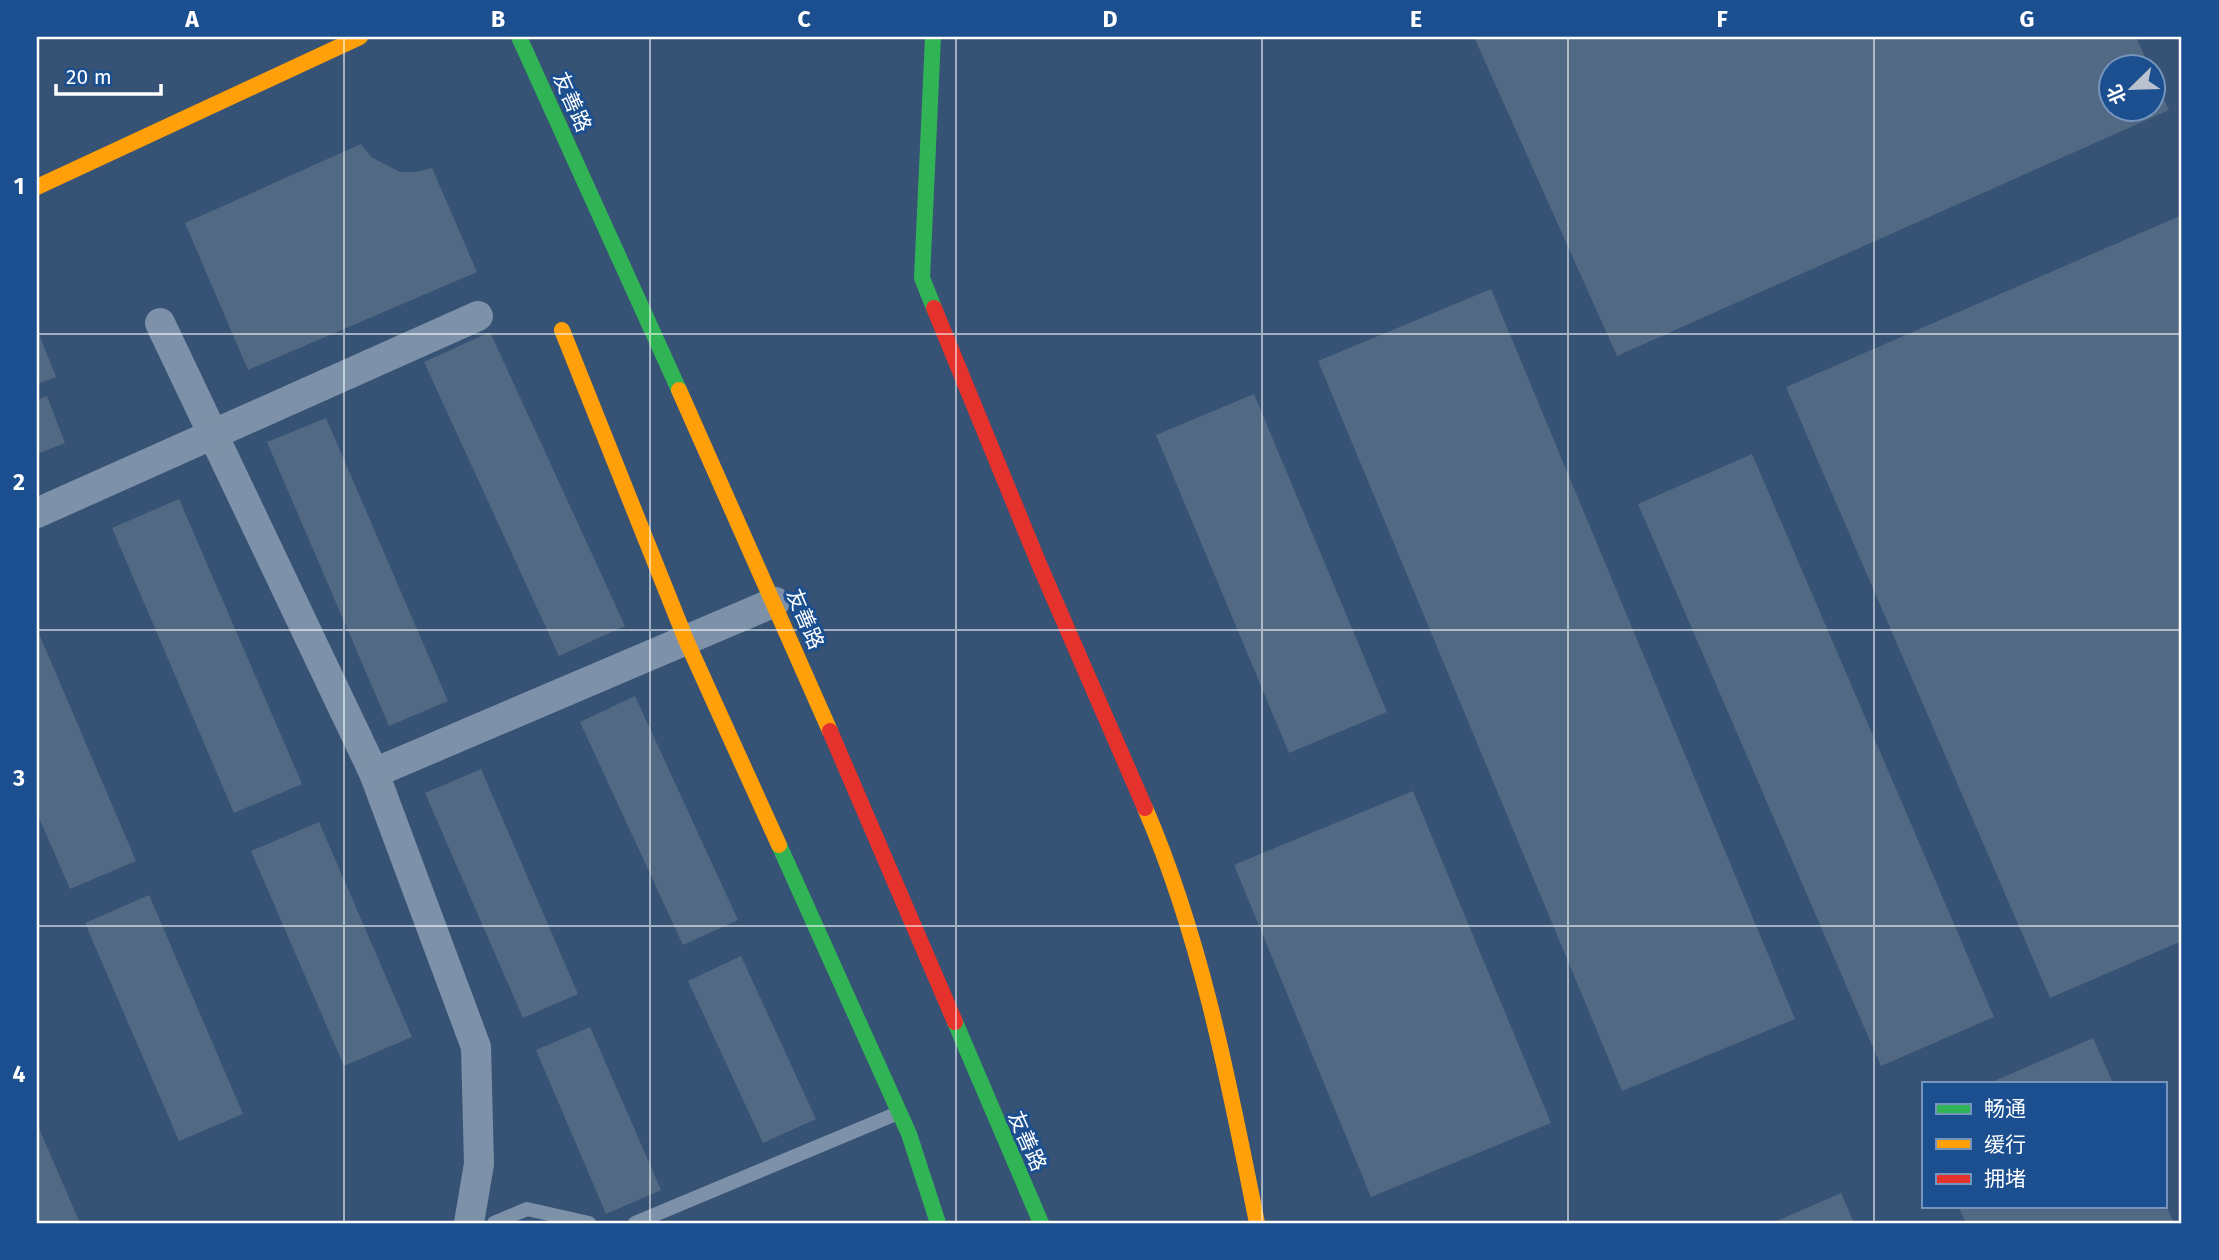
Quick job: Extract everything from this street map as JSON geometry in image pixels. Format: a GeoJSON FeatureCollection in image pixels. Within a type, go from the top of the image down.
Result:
{"type":"FeatureCollection","features":[{"type":"Feature","properties":{"kind":"street"},"geometry":{"type":"LineString","coordinates":[[37,187],[360,37]]}},
{"type":"Feature","properties":{"kind":"street","name":"友善路"},"geometry":{"type":"LineString","coordinates":[[519,37],[775,602],[1041,1223]]}},
{"type":"Feature","properties":{"kind":"street"},"geometry":{"type":"LineString","coordinates":[[933,37],[922,278],[1039,564],[1171,869],[1224,1059],[1257,1223]]}},
{"type":"Feature","properties":{"kind":"street"},"geometry":{"type":"LineString","coordinates":[[37,513],[478,316]]}},
{"type":"Feature","properties":{"kind":"street"},"geometry":{"type":"LineString","coordinates":[[160,323],[374,773],[476,1047],[479,1164],[468,1223]]}},
{"type":"Feature","properties":{"kind":"street"},"geometry":{"type":"LineString","coordinates":[[562,330],[687,640],[899,1112],[937,1223]]}},
{"type":"Feature","properties":{"kind":"street"},"geometry":{"type":"LineString","coordinates":[[374,773],[775,602]]}},
{"type":"Feature","properties":{"kind":"lane"},"geometry":{"type":"LineString","coordinates":[[635,1223],[899,1112]]}},
{"type":"Feature","properties":{"kind":"lane"},"geometry":{"type":"LineString","coordinates":[[494,1223],[527,1209],[589,1223]]}},
{"type":"Feature","properties":{"kind":"building"},"geometry":{"type":"Polygon","coordinates":[[[1474,37],[2136,37],[2143,52],[2096,52],[2096,122],[2142,122],[1617,356],[1474,37]]]}},
{"type":"Feature","properties":{"kind":"building"},"geometry":{"type":"Polygon","coordinates":[[[361,144],[371,157],[400,172],[432,168],[477,272],[248,370],[185,223],[361,144]]]}},
{"type":"Feature","properties":{"kind":"building"},"geometry":{"type":"Polygon","coordinates":[[[2182,215],[2182,941],[2050,998],[1786,387],[2182,215]]]}},
{"type":"Feature","properties":{"kind":"building"},"geometry":{"type":"Polygon","coordinates":[[[1491,289],[1795,1019],[1622,1091],[1318,361],[1491,289]]]}},
{"type":"Feature","properties":{"kind":"building"},"geometry":{"type":"Polygon","coordinates":[[[37,329],[56,377],[37,384],[37,329]]]}},
{"type":"Feature","properties":{"kind":"building"},"geometry":{"type":"Polygon","coordinates":[[[490,332],[625,626],[559,656],[424,362],[490,332]]]}},
{"type":"Feature","properties":{"kind":"building"},"geometry":{"type":"Polygon","coordinates":[[[1254,394],[1387,712],[1289,753],[1156,435],[1254,394]]]}},
{"type":"Feature","properties":{"kind":"building"},"geometry":{"type":"Polygon","coordinates":[[[47,396],[65,443],[37,454],[37,400],[47,396]]]}},
{"type":"Feature","properties":{"kind":"building"},"geometry":{"type":"Polygon","coordinates":[[[326,418],[448,701],[389,726],[267,442],[326,418]]]}},
{"type":"Feature","properties":{"kind":"building"},"geometry":{"type":"Polygon","coordinates":[[[1752,454],[1994,1017],[1881,1066],[1638,504],[1752,454]]]}},
{"type":"Feature","properties":{"kind":"building"},"geometry":{"type":"Polygon","coordinates":[[[179,499],[302,784],[234,813],[112,528],[179,499]]]}},
{"type":"Feature","properties":{"kind":"building"},"geometry":{"type":"Polygon","coordinates":[[[37,629],[136,861],[70,889],[37,813],[37,629]]]}},
{"type":"Feature","properties":{"kind":"building"},"geometry":{"type":"Polygon","coordinates":[[[635,696],[738,920],[683,945],[580,722],[635,696]]]}},
{"type":"Feature","properties":{"kind":"building"},"geometry":{"type":"Polygon","coordinates":[[[481,769],[578,994],[523,1018],[425,793],[481,769]]]}},
{"type":"Feature","properties":{"kind":"building"},"geometry":{"type":"Polygon","coordinates":[[[1413,791],[1551,1123],[1371,1197],[1234,865],[1413,791]]]}},
{"type":"Feature","properties":{"kind":"building"},"geometry":{"type":"Polygon","coordinates":[[[319,822],[412,1037],[344,1066],[251,851],[319,822]]]}},
{"type":"Feature","properties":{"kind":"building"},"geometry":{"type":"Polygon","coordinates":[[[149,895],[243,1114],[179,1141],[85,923],[149,895]]]}},
{"type":"Feature","properties":{"kind":"building"},"geometry":{"type":"Polygon","coordinates":[[[741,956],[816,1119],[763,1143],[688,981],[741,956]]]}},
{"type":"Feature","properties":{"kind":"building"},"geometry":{"type":"Polygon","coordinates":[[[590,1027],[661,1190],[606,1214],[536,1050],[590,1027]]]}},
{"type":"Feature","properties":{"kind":"building"},"geometry":{"type":"Polygon","coordinates":[[[2093,1038],[2113,1082],[1992,1082],[2093,1038]]]}},
{"type":"Feature","properties":{"kind":"building"},"geometry":{"type":"Polygon","coordinates":[[[37,1124],[80,1223],[37,1223],[37,1124]]]}},
{"type":"Feature","properties":{"kind":"building"},"geometry":{"type":"Polygon","coordinates":[[[1841,1193],[1854,1223],[1772,1223],[1841,1193]]]}},
{"type":"Feature","properties":{"kind":"building"},"geometry":{"type":"Polygon","coordinates":[[[2166,1206],[2174,1223],[1966,1223],[1959,1208],[2166,1206]]]}},
{"type":"Feature","properties":{"kind":"traffic: fast"},"geometry":{"type":"LineString","coordinates":[[519,37],[679,390]]}},
{"type":"Feature","properties":{"kind":"traffic: fast"},"geometry":{"type":"LineString","coordinates":[[933,37],[922,278],[934,308]]}},
{"type":"Feature","properties":{"kind":"traffic: fast"},"geometry":{"type":"LineString","coordinates":[[779,845],[909,1134],[938,1223]]}},
{"type":"Feature","properties":{"kind":"traffic: fast"},"geometry":{"type":"LineString","coordinates":[[955,1022],[1041,1223]]}},
{"type":"Feature","properties":{"kind":"traffic: slow"},"geometry":{"type":"LineString","coordinates":[[37,187],[360,37]]}},
{"type":"Feature","properties":{"kind":"traffic: slow"},"geometry":{"type":"LineString","coordinates":[[562,330],[686,640],[779,845]]}},
{"type":"Feature","properties":{"kind":"traffic: slow"},"geometry":{"type":"LineString","coordinates":[[679,390],[830,731]]}},
{"type":"Feature","properties":{"kind":"traffic: slow"},"geometry":{"type":"LineString","coordinates":[[1145,808],[1183,909],[1198,960],[1224,1065],[1257,1223]]}},
{"type":"Feature","properties":{"kind":"traffic: jam"},"geometry":{"type":"LineString","coordinates":[[934,308],[1039,564],[1145,808]]}},
{"type":"Feature","properties":{"kind":"traffic: jam"},"geometry":{"type":"LineString","coordinates":[[830,731],[955,1022]]}}]}
